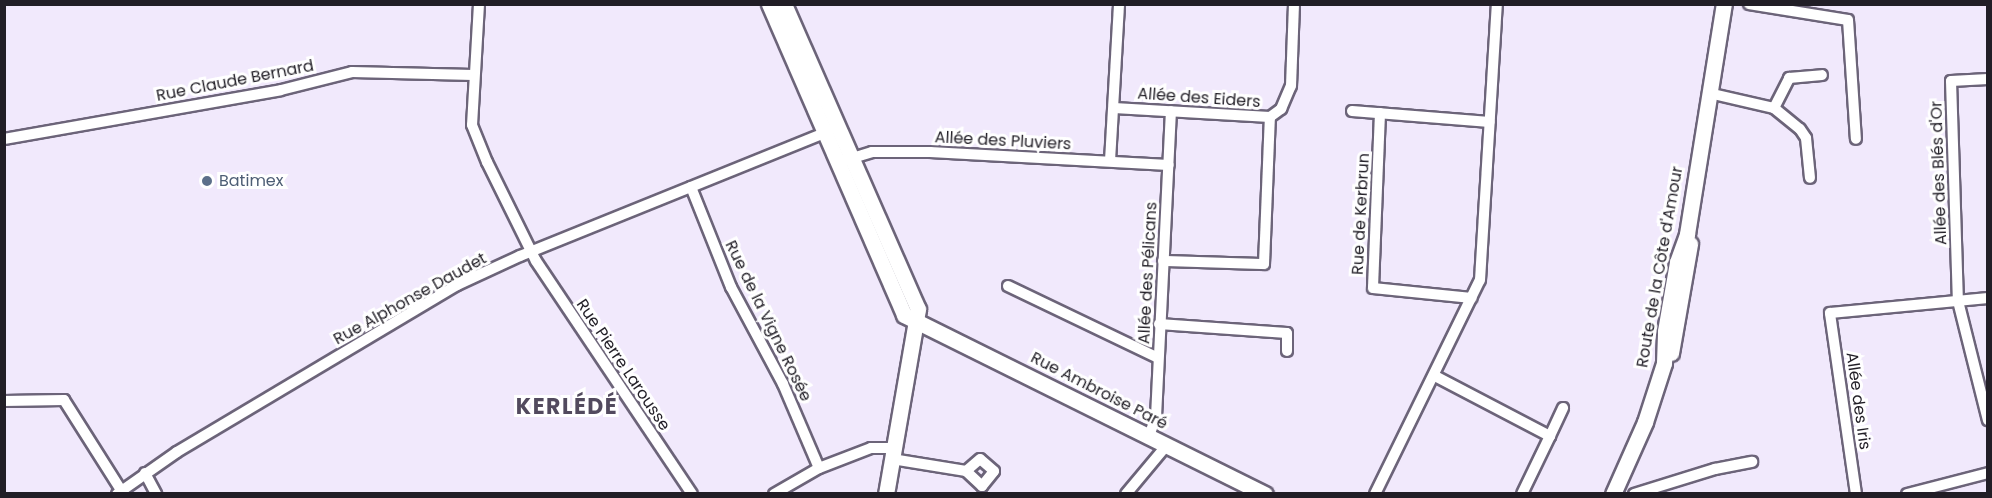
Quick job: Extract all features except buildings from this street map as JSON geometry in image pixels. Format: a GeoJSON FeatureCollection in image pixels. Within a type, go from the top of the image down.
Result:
{"type":"FeatureCollection","features":[{"type":"Feature","properties":{"kind":"street","name":"Rue Pierre Larousse"},"geometry":{"type":"LineString","coordinates":[[479,4],[473,75],[472,125],[530,253],[692,494]]}},
{"type":"Feature","properties":{"kind":"street"},"geometry":{"type":"LineString","coordinates":[[769,4],[918,309],[886,494]]}},
{"type":"Feature","properties":{"kind":"street"},"geometry":{"type":"LineString","coordinates":[[784,4],[831,130]]}},
{"type":"Feature","properties":{"kind":"street"},"geometry":{"type":"LineString","coordinates":[[1110,161],[1119,4]]}},
{"type":"Feature","properties":{"kind":"street","name":"Allée des Eiders"},"geometry":{"type":"LineString","coordinates":[[1114,108],[1270,117],[1281,109],[1291,86],[1294,4]]}},
{"type":"Feature","properties":{"kind":"street"},"geometry":{"type":"LineString","coordinates":[[1375,494],[1480,280],[1497,4]]}},
{"type":"Feature","properties":{"kind":"street","name":"Route de la Côte d'Amour"},"geometry":{"type":"LineString","coordinates":[[1614,494],[1645,423],[1664,363],[1669,308],[1677,262],[1687,234],[1724,4]]}},
{"type":"Feature","properties":{"kind":"street","name":"Route de la Côte d'Amour"},"geometry":{"type":"LineString","coordinates":[[1620,494],[1651,423],[1668,369],[1729,4]]}},
{"type":"Feature","properties":{"kind":"street"},"geometry":{"type":"LineString","coordinates":[[1749,4],[1848,20],[1856,140]]}},
{"type":"Feature","properties":{"kind":"street","name":"Rue Claude Bernard"},"geometry":{"type":"LineString","coordinates":[[4,139],[281,90],[352,72],[473,75]]}},
{"type":"Feature","properties":{"kind":"street"},"geometry":{"type":"LineString","coordinates":[[1774,108],[1789,78],[1822,75]]}},
{"type":"Feature","properties":{"kind":"street","name":"Allée des Blés d'Or"},"geometry":{"type":"LineString","coordinates":[[1958,301],[1951,81],[1988,79]]}},
{"type":"Feature","properties":{"kind":"street"},"geometry":{"type":"LineString","coordinates":[[1713,94],[1774,108],[1806,138],[1810,178]]}},
{"type":"Feature","properties":{"kind":"street","name":"Allée des Pélicans"},"geometry":{"type":"LineString","coordinates":[[1149,435],[1156,417],[1171,111]]}},
{"type":"Feature","properties":{"kind":"street"},"geometry":{"type":"LineString","coordinates":[[1352,111],[1490,122]]}},
{"type":"Feature","properties":{"kind":"street","name":"Rue de Kerbrun"},"geometry":{"type":"LineString","coordinates":[[1380,113],[1372,288],[1471,298]]}},
{"type":"Feature","properties":{"kind":"street"},"geometry":{"type":"LineString","coordinates":[[1163,261],[1264,264],[1270,117]]}},
{"type":"Feature","properties":{"kind":"street","name":"Rue Alphonse Daudet"},"geometry":{"type":"LineString","coordinates":[[119,492],[145,473],[457,285],[831,130]]}},
{"type":"Feature","properties":{"kind":"street","name":"Allée des Pluviers"},"geometry":{"type":"LineString","coordinates":[[845,160],[872,152],[930,152],[1169,165]]}},
{"type":"Feature","properties":{"kind":"street","name":"Rue de la Vigne Rosée"},"geometry":{"type":"LineString","coordinates":[[691,187],[730,287],[783,384],[819,468]]}},
{"type":"Feature","properties":{"kind":"street"},"geometry":{"type":"LineString","coordinates":[[1008,286],[1158,358]]}},
{"type":"Feature","properties":{"kind":"street"},"geometry":{"type":"LineString","coordinates":[[1988,298],[1958,301],[1988,420]]}},
{"type":"Feature","properties":{"kind":"street","name":"Allée des Iris"},"geometry":{"type":"LineString","coordinates":[[1856,494],[1830,313],[1958,301]]}},
{"type":"Feature","properties":{"kind":"street","name":"Rue Ambroise Paré"},"geometry":{"type":"LineString","coordinates":[[915,324],[949,336],[1265,494]]}},
{"type":"Feature","properties":{"kind":"street"},"geometry":{"type":"LineString","coordinates":[[1159,324],[1287,333],[1287,351]]}},
{"type":"Feature","properties":{"kind":"street"},"geometry":{"type":"LineString","coordinates":[[1434,376],[1550,436]]}},
{"type":"Feature","properties":{"kind":"street"},"geometry":{"type":"LineString","coordinates":[[4,401],[64,400],[119,492]]}},
{"type":"Feature","properties":{"kind":"street"},"geometry":{"type":"LineString","coordinates":[[1522,494],[1563,408]]}},
{"type":"Feature","properties":{"kind":"street"},"geometry":{"type":"LineString","coordinates":[[1126,494],[1167,445]]}},
{"type":"Feature","properties":{"kind":"street"},"geometry":{"type":"LineString","coordinates":[[774,494],[819,468],[872,448],[966,471]]}},
{"type":"Feature","properties":{"kind":"street"},"geometry":{"type":"LineString","coordinates":[[1634,494],[1714,469],[1752,462]]}},
{"type":"Feature","properties":{"kind":"street"},"geometry":{"type":"LineString","coordinates":[[1907,494],[1988,472]]}},
{"type":"Feature","properties":{"kind":"street"},"geometry":{"type":"LineString","coordinates":[[145,473],[156,494]]}},
{"type":"Feature","properties":{"kind":"place","name":"Batimex"},"geometry":{"type":"Point","coordinates":[207,181]}},
{"type":"Feature","properties":{"kind":"district","name":"KERLÉDÉ"},"geometry":{"type":"Point","coordinates":[567,407]}}]}
